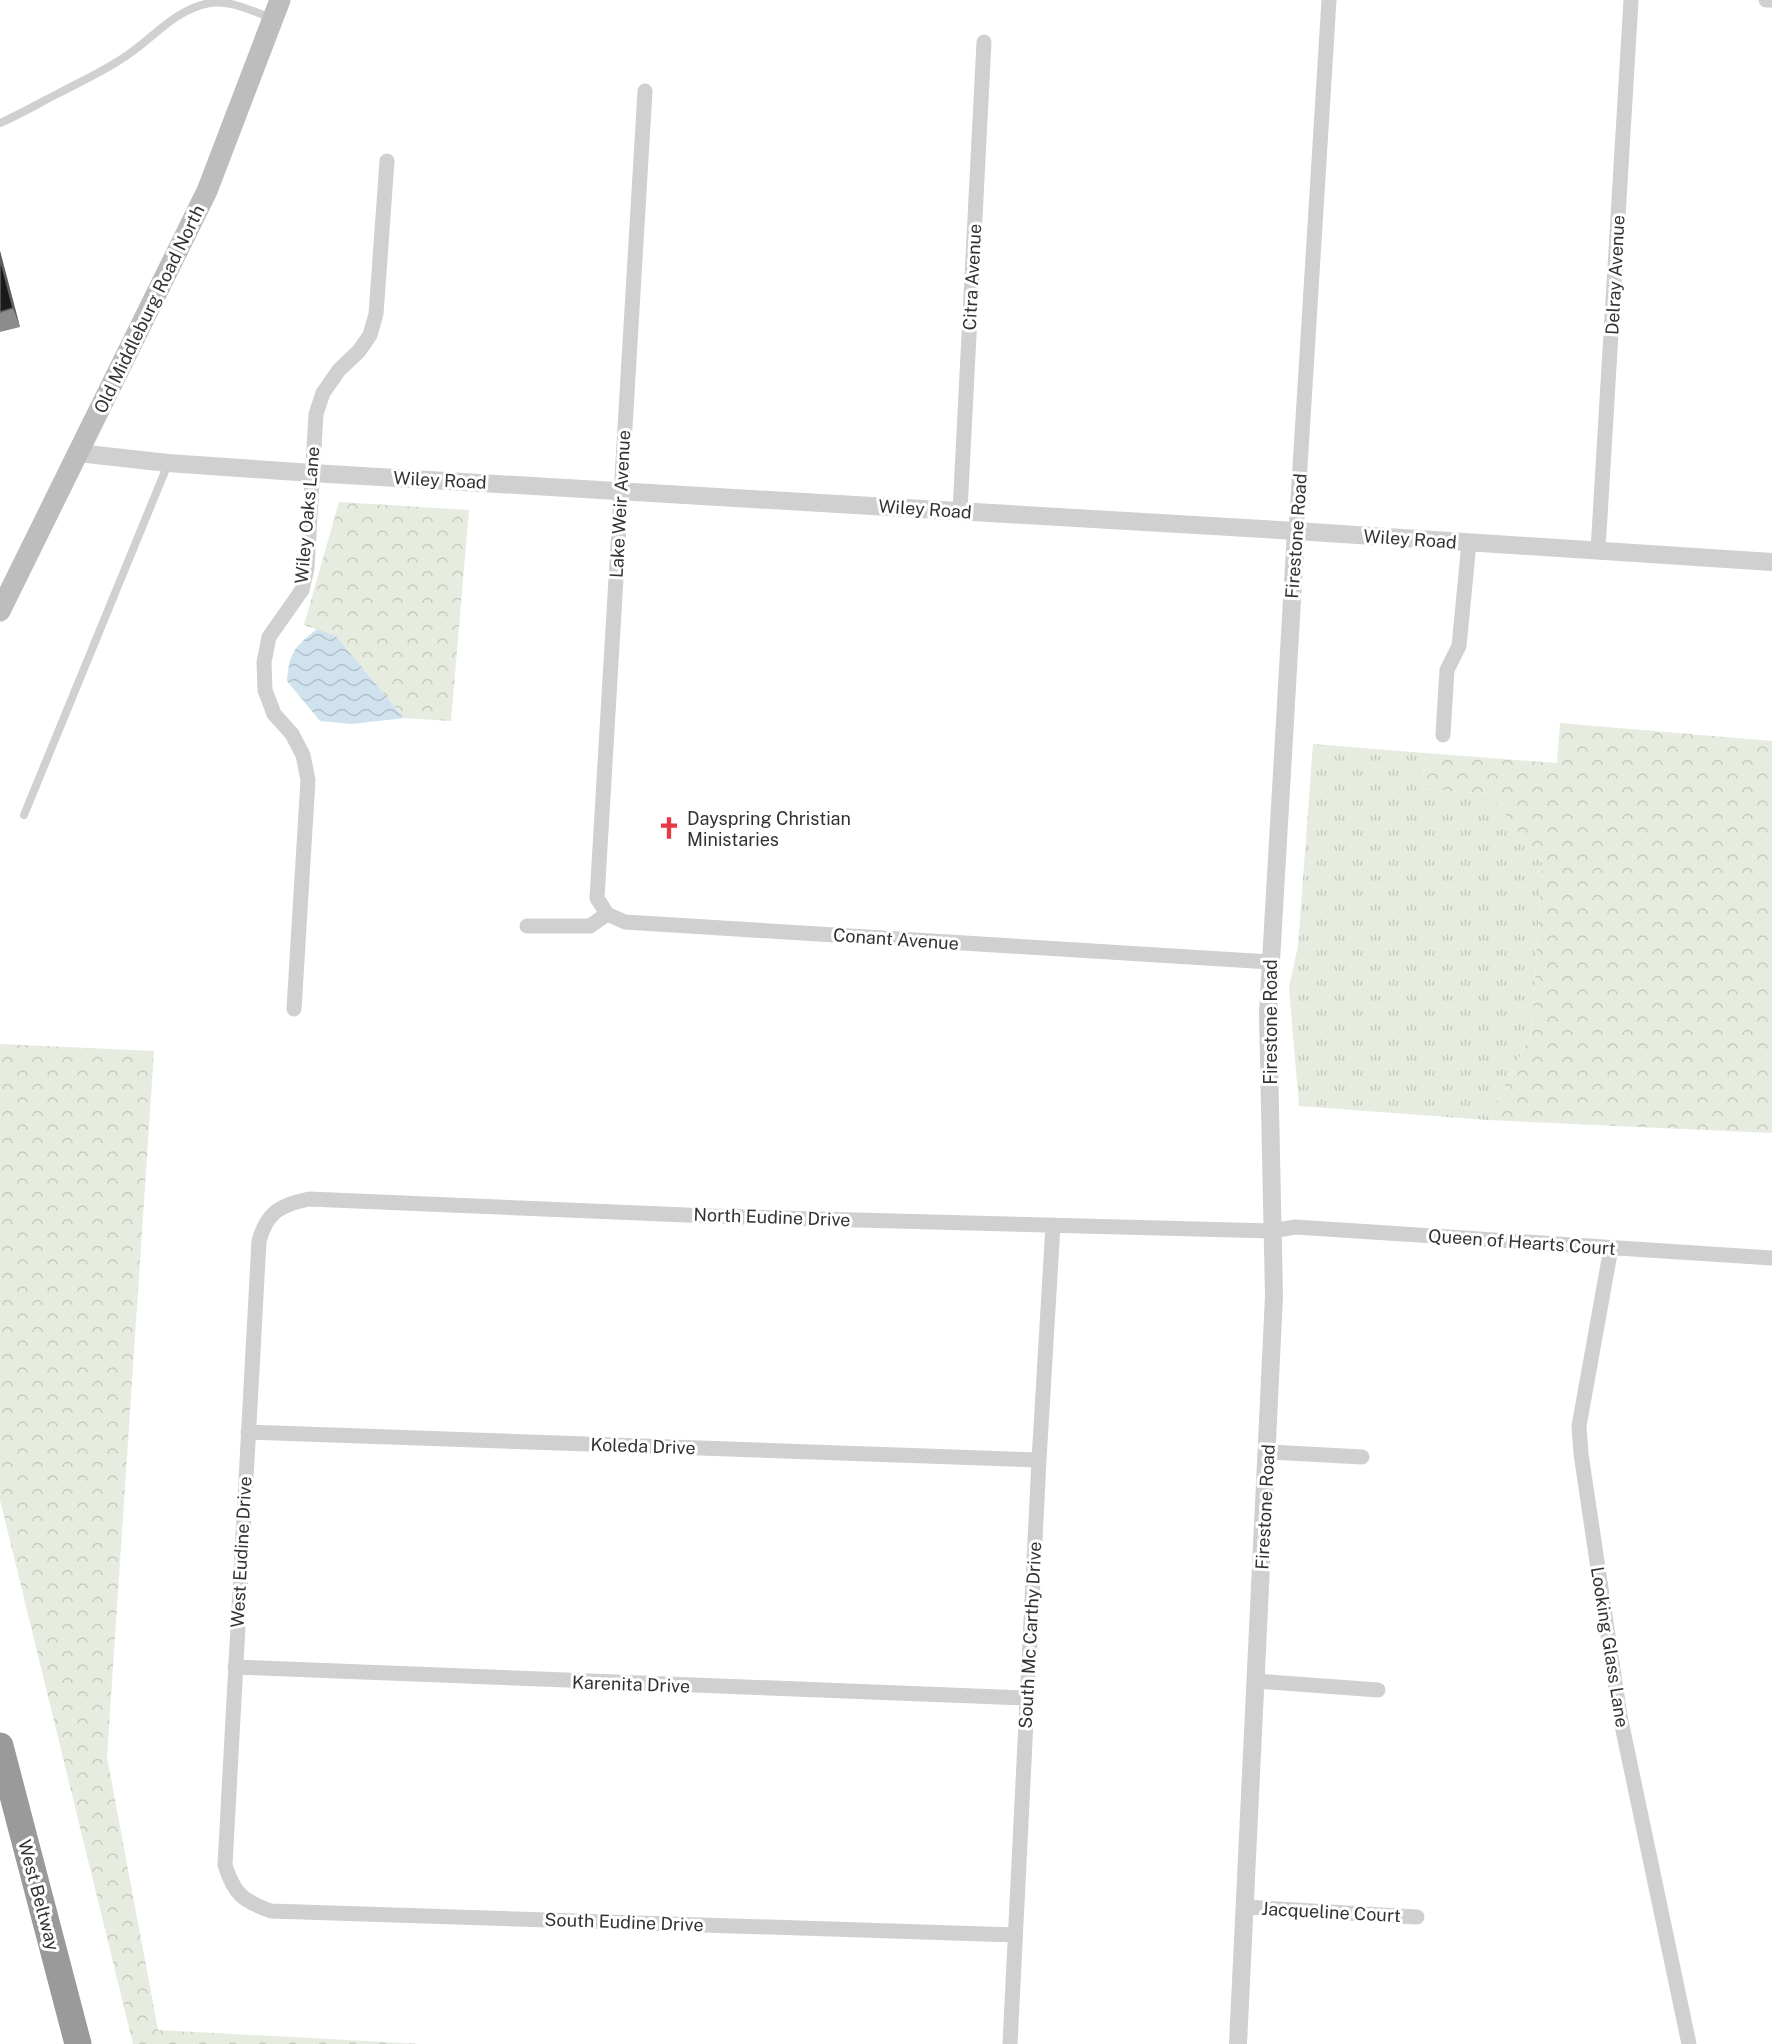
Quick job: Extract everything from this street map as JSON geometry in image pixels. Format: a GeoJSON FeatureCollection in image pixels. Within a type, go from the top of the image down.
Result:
{"type":"FeatureCollection","features":[{"type":"Feature","properties":{"kind":"highway","name":"West Beltway"},"geometry":{"type":"LineString","coordinates":[[0,1746],[78,2044]]}},
{"type":"Feature","properties":{"kind":"main road","name":"Old Middleburg Road North"},"geometry":{"type":"LineString","coordinates":[[0,611],[207,191],[276,9]]}},
{"type":"Feature","properties":{"kind":"street","name":"Firestone Road"},"geometry":{"type":"LineString","coordinates":[[1238,2044],[1274,1296],[1268,1013],[1270,962],[1329,0]]}},
{"type":"Feature","properties":{"kind":"street","name":"Delray Avenue"},"geometry":{"type":"LineString","coordinates":[[1598,550],[1631,0]]}},
{"type":"Feature","properties":{"kind":"street"},"geometry":{"type":"LineString","coordinates":[[1766,0],[1772,0]]}},
{"type":"Feature","properties":{"kind":"street","name":"Citra Avenue"},"geometry":{"type":"LineString","coordinates":[[960,511],[984,42]]}},
{"type":"Feature","properties":{"kind":"street","name":"Lake Weir Avenue"},"geometry":{"type":"LineString","coordinates":[[607,914],[597,898],[645,91]]}},
{"type":"Feature","properties":{"kind":"street","name":"Wiley Oaks Lane"},"geometry":{"type":"LineString","coordinates":[[294,1009],[308,780],[303,755],[292,734],[274,714],[265,690],[264,662],[268,637],[302,590],[307,568],[316,414],[323,393],[339,370],[370,335],[376,314],[387,161]]}},
{"type":"Feature","properties":{"kind":"street","name":"Wiley Road"},"geometry":{"type":"LineString","coordinates":[[78,453],[168,463],[312,473],[1296,531],[1772,562]]}},
{"type":"Feature","properties":{"kind":"street"},"geometry":{"type":"LineString","coordinates":[[1443,735],[1448,670],[1459,646],[1469,543]]}},
{"type":"Feature","properties":{"kind":"street"},"geometry":{"type":"LineString","coordinates":[[527,927],[590,926],[607,914]]}},
{"type":"Feature","properties":{"kind":"street","name":"Conant Avenue"},"geometry":{"type":"LineString","coordinates":[[607,914],[625,922],[1270,962]]}},
{"type":"Feature","properties":{"kind":"street","name":"North Eudine Drive"},"geometry":{"type":"LineString","coordinates":[[275,1212],[290,1203],[309,1199],[709,1216],[1272,1231]]}},
{"type":"Feature","properties":{"kind":"street","name":"West Eudine Drive"},"geometry":{"type":"LineString","coordinates":[[237,1894],[225,1865],[248,1432],[259,1241],[264,1224],[275,1212]]}},
{"type":"Feature","properties":{"kind":"street","name":"South Mc Carthy Drive"},"geometry":{"type":"LineString","coordinates":[[1010,2044],[1053,1225]]}},
{"type":"Feature","properties":{"kind":"street","name":"Queen of Hearts Court"},"geometry":{"type":"LineString","coordinates":[[1272,1231],[1295,1227],[1772,1258]]}},
{"type":"Feature","properties":{"kind":"street","name":"Looking Glass Lane"},"geometry":{"type":"LineString","coordinates":[[1611,1248],[1581,1417],[1581,1454],[1620,1716],[1689,2044]]}},
{"type":"Feature","properties":{"kind":"street","name":"Koleda Drive"},"geometry":{"type":"LineString","coordinates":[[248,1432],[1039,1460]]}},
{"type":"Feature","properties":{"kind":"street"},"geometry":{"type":"LineString","coordinates":[[1268,1452],[1362,1457]]}},
{"type":"Feature","properties":{"kind":"street","name":"Karenita Drive"},"geometry":{"type":"LineString","coordinates":[[235,1667],[1027,1698]]}},
{"type":"Feature","properties":{"kind":"street"},"geometry":{"type":"LineString","coordinates":[[1256,1681],[1378,1690]]}},
{"type":"Feature","properties":{"kind":"street","name":"South Eudine Drive"},"geometry":{"type":"LineString","coordinates":[[237,1894],[251,1904],[271,1911],[1015,1935]]}},
{"type":"Feature","properties":{"kind":"street","name":"Jacqueline Court"},"geometry":{"type":"LineString","coordinates":[[1245,1908],[1417,1917]]}},
{"type":"Feature","properties":{"kind":"lane"},"geometry":{"type":"LineString","coordinates":[[0,123],[110,66],[132,52],[176,17],[194,8],[210,3],[220,3],[276,9]]}},
{"type":"Feature","properties":{"kind":"lane"},"geometry":{"type":"LineString","coordinates":[[24,815],[168,463]]}},
{"type":"Feature","properties":{"kind":"green space"},"geometry":{"type":"Polygon","coordinates":[[[339,502],[469,510],[451,721],[404,718],[336,636],[304,625],[339,502]]]}},
{"type":"Feature","properties":{"kind":"green space"},"geometry":{"type":"Polygon","coordinates":[[[1560,723],[1772,741],[1772,1133],[1488,1120],[1532,1032],[1542,863],[1490,794],[1422,789],[1425,753],[1557,763],[1560,723]]]}},
{"type":"Feature","properties":{"kind":"green space"},"geometry":{"type":"Polygon","coordinates":[[[1313,744],[1425,753],[1422,789],[1490,794],[1542,863],[1532,1032],[1488,1120],[1299,1106],[1289,988],[1298,946],[1313,744]]]}},
{"type":"Feature","properties":{"kind":"green space"},"geometry":{"type":"Polygon","coordinates":[[[0,1044],[154,1051],[107,1757],[158,2030],[422,2044],[133,2044],[0,1500],[0,1044]]]}},
{"type":"Feature","properties":{"kind":"water"},"geometry":{"type":"Polygon","coordinates":[[[317,629],[336,636],[404,718],[352,724],[320,721],[287,681],[289,664],[294,651],[317,629]]]}},
{"type":"Feature","properties":{"kind":"building"},"geometry":{"type":"Polygon","coordinates":[[[0,258],[13,308],[0,312],[0,258]]]}},
{"type":"Feature","properties":{"kind":"place","name":"Dayspring Christian Ministaries"},"geometry":{"type":"Point","coordinates":[669,828]}}]}
